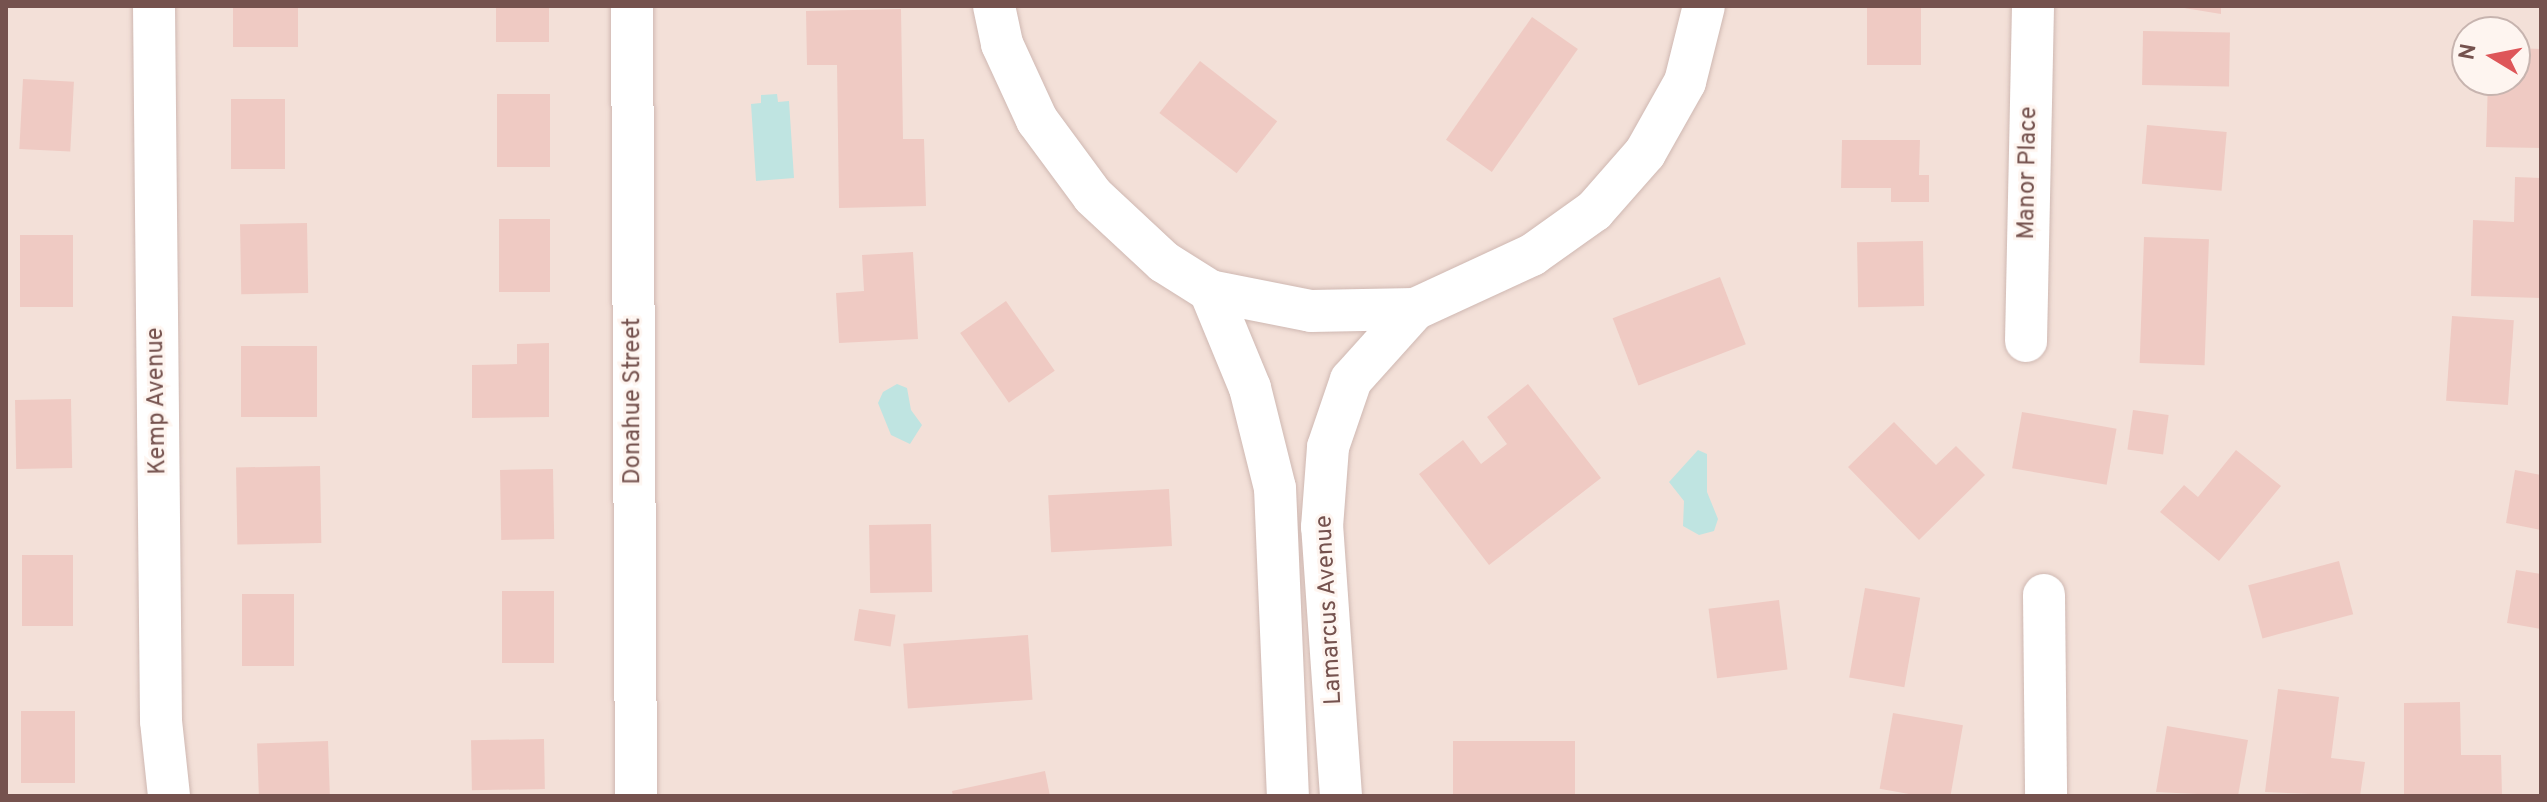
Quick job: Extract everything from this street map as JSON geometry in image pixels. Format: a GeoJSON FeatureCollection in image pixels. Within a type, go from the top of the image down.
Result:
{"type":"FeatureCollection","features":[{"type":"Feature","properties":{"kind":"street","name":"Kemp Avenue"},"geometry":{"type":"LineString","coordinates":[[154,6],[161,721],[169,796]]}},
{"type":"Feature","properties":{"kind":"street","name":"Donahue Street"},"geometry":{"type":"LineString","coordinates":[[632,6],[636,796]]}},
{"type":"Feature","properties":{"kind":"street"},"geometry":{"type":"LineString","coordinates":[[994,6],[1002,44],[1037,120],[1093,196],[1164,262],[1210,291],[1311,311],[1415,309],[1532,255],[1594,211],[1645,153],[1685,82],[1704,6]]}},
{"type":"Feature","properties":{"kind":"street","name":"Manor Place"},"geometry":{"type":"LineString","coordinates":[[2026,341],[2033,6]]}},
{"type":"Feature","properties":{"kind":"street","name":"Lamarcus Avenue"},"geometry":{"type":"LineString","coordinates":[[1210,291],[1250,388],[1275,488],[1288,796]]}},
{"type":"Feature","properties":{"kind":"street","name":"Lamarcus Avenue"},"geometry":{"type":"LineString","coordinates":[[1341,796],[1322,527],[1328,447],[1351,380],[1415,309]]}},
{"type":"Feature","properties":{"kind":"street"},"geometry":{"type":"LineString","coordinates":[[2044,595],[2046,796]]}},
{"type":"Feature","properties":{"kind":"shaded area"},"geometry":{"type":"Polygon","coordinates":[[[6,6],[2541,6],[2541,796],[6,796],[6,6]]]}},
{"type":"Feature","properties":{"kind":"water"},"geometry":{"type":"Polygon","coordinates":[[[777,94],[778,102],[789,101],[794,178],[756,181],[751,104],[761,103],[761,95],[777,94]]]}},
{"type":"Feature","properties":{"kind":"water"},"geometry":{"type":"Polygon","coordinates":[[[897,384],[907,388],[911,410],[922,425],[910,444],[891,435],[878,403],[883,392],[897,384]]]}},
{"type":"Feature","properties":{"kind":"water"},"geometry":{"type":"Polygon","coordinates":[[[1698,450],[1707,454],[1707,492],[1718,519],[1714,531],[1699,535],[1683,526],[1684,501],[1669,482],[1698,450]]]}},
{"type":"Feature","properties":{"kind":"building"},"geometry":{"type":"Polygon","coordinates":[[[233,6],[298,6],[298,47],[233,47],[233,6]]]}},
{"type":"Feature","properties":{"kind":"building"},"geometry":{"type":"Polygon","coordinates":[[[496,6],[549,6],[549,42],[496,42],[496,6]]]}},
{"type":"Feature","properties":{"kind":"building"},"geometry":{"type":"Polygon","coordinates":[[[1867,6],[1921,6],[1921,65],[1867,65],[1867,6]]]}},
{"type":"Feature","properties":{"kind":"building"},"geometry":{"type":"Polygon","coordinates":[[[2172,6],[2221,6],[2221,14],[2172,6]]]}},
{"type":"Feature","properties":{"kind":"building"},"geometry":{"type":"Polygon","coordinates":[[[901,9],[903,139],[924,139],[926,206],[839,208],[837,65],[807,65],[806,11],[901,9]]]}},
{"type":"Feature","properties":{"kind":"building"},"geometry":{"type":"Polygon","coordinates":[[[1532,17],[1578,49],[1492,172],[1446,140],[1532,17]]]}},
{"type":"Feature","properties":{"kind":"building"},"geometry":{"type":"Polygon","coordinates":[[[2143,31],[2230,33],[2229,87],[2142,85],[2143,31]]]}},
{"type":"Feature","properties":{"kind":"building"},"geometry":{"type":"Polygon","coordinates":[[[2531,49],[2541,49],[2541,148],[2486,147],[2488,96],[2531,96],[2531,49]]]}},
{"type":"Feature","properties":{"kind":"building"},"geometry":{"type":"Polygon","coordinates":[[[1200,61],[1277,121],[1237,173],[1159,113],[1200,61]]]}},
{"type":"Feature","properties":{"kind":"building"},"geometry":{"type":"Polygon","coordinates":[[[23,79],[74,82],[70,152],[19,149],[23,79]]]}},
{"type":"Feature","properties":{"kind":"building"},"geometry":{"type":"Polygon","coordinates":[[[497,94],[550,94],[550,167],[497,167],[497,94]]]}},
{"type":"Feature","properties":{"kind":"building"},"geometry":{"type":"Polygon","coordinates":[[[231,99],[285,99],[285,169],[231,169],[231,99]]]}},
{"type":"Feature","properties":{"kind":"building"},"geometry":{"type":"Polygon","coordinates":[[[2147,125],[2227,132],[2222,191],[2142,184],[2147,125]]]}},
{"type":"Feature","properties":{"kind":"building"},"geometry":{"type":"Polygon","coordinates":[[[1842,140],[1920,140],[1919,175],[1929,175],[1929,202],[1891,202],[1891,188],[1841,188],[1842,140]]]}},
{"type":"Feature","properties":{"kind":"building"},"geometry":{"type":"Polygon","coordinates":[[[2515,177],[2541,178],[2541,298],[2471,296],[2473,220],[2514,222],[2515,177]]]}},
{"type":"Feature","properties":{"kind":"building"},"geometry":{"type":"Polygon","coordinates":[[[499,219],[550,219],[550,292],[499,292],[499,219]]]}},
{"type":"Feature","properties":{"kind":"building"},"geometry":{"type":"Polygon","coordinates":[[[307,223],[308,293],[241,294],[240,224],[307,223]]]}},
{"type":"Feature","properties":{"kind":"building"},"geometry":{"type":"Polygon","coordinates":[[[20,235],[73,235],[73,307],[20,307],[20,235]]]}},
{"type":"Feature","properties":{"kind":"building"},"geometry":{"type":"Polygon","coordinates":[[[2144,237],[2209,239],[2205,365],[2140,363],[2144,237]]]}},
{"type":"Feature","properties":{"kind":"building"},"geometry":{"type":"Polygon","coordinates":[[[1923,241],[1924,306],[1858,307],[1857,242],[1923,241]]]}},
{"type":"Feature","properties":{"kind":"building"},"geometry":{"type":"Polygon","coordinates":[[[913,252],[918,339],[839,343],[836,293],[864,291],[862,255],[913,252]]]}},
{"type":"Feature","properties":{"kind":"building"},"geometry":{"type":"Polygon","coordinates":[[[1720,277],[1746,344],[1638,385],[1613,318],[1720,277]]]}},
{"type":"Feature","properties":{"kind":"building"},"geometry":{"type":"Polygon","coordinates":[[[1006,301],[1055,371],[1009,403],[960,333],[1006,301]]]}},
{"type":"Feature","properties":{"kind":"building"},"geometry":{"type":"Polygon","coordinates":[[[2452,316],[2514,320],[2508,405],[2446,401],[2452,316]]]}},
{"type":"Feature","properties":{"kind":"building"},"geometry":{"type":"Polygon","coordinates":[[[549,343],[549,417],[472,418],[472,365],[517,364],[517,344],[549,343]]]}},
{"type":"Feature","properties":{"kind":"building"},"geometry":{"type":"Polygon","coordinates":[[[241,346],[317,346],[317,417],[241,417],[241,346]]]}},
{"type":"Feature","properties":{"kind":"building"},"geometry":{"type":"Polygon","coordinates":[[[1528,384],[1601,478],[1489,565],[1419,474],[1463,440],[1481,464],[1507,444],[1487,417],[1528,384]]]}},
{"type":"Feature","properties":{"kind":"building"},"geometry":{"type":"Polygon","coordinates":[[[71,399],[72,468],[16,469],[15,400],[71,399]]]}},
{"type":"Feature","properties":{"kind":"building"},"geometry":{"type":"Polygon","coordinates":[[[2133,410],[2169,415],[2163,455],[2127,450],[2133,410]]]}},
{"type":"Feature","properties":{"kind":"building"},"geometry":{"type":"Polygon","coordinates":[[[2022,412],[2117,429],[2107,485],[2012,468],[2022,412]]]}},
{"type":"Feature","properties":{"kind":"building"},"geometry":{"type":"Polygon","coordinates":[[[1894,422],[1936,465],[1956,446],[1985,475],[1919,540],[1848,467],[1894,422]]]}},
{"type":"Feature","properties":{"kind":"building"},"geometry":{"type":"Polygon","coordinates":[[[2236,450],[2281,486],[2219,561],[2160,512],[2184,485],[2198,497],[2236,450]]]}},
{"type":"Feature","properties":{"kind":"building"},"geometry":{"type":"Polygon","coordinates":[[[320,466],[321,543],[237,544],[236,467],[320,466]]]}},
{"type":"Feature","properties":{"kind":"building"},"geometry":{"type":"Polygon","coordinates":[[[553,469],[554,539],[501,540],[500,470],[553,469]]]}},
{"type":"Feature","properties":{"kind":"building"},"geometry":{"type":"Polygon","coordinates":[[[2515,470],[2541,475],[2541,530],[2506,523],[2515,470]]]}},
{"type":"Feature","properties":{"kind":"building"},"geometry":{"type":"Polygon","coordinates":[[[1169,489],[1172,546],[1051,552],[1048,495],[1169,489]]]}},
{"type":"Feature","properties":{"kind":"building"},"geometry":{"type":"Polygon","coordinates":[[[931,524],[932,592],[870,593],[869,525],[931,524]]]}},
{"type":"Feature","properties":{"kind":"building"},"geometry":{"type":"Polygon","coordinates":[[[22,555],[73,555],[73,626],[22,626],[22,555]]]}},
{"type":"Feature","properties":{"kind":"building"},"geometry":{"type":"Polygon","coordinates":[[[2339,561],[2353,614],[2262,638],[2248,585],[2339,561]]]}},
{"type":"Feature","properties":{"kind":"building"},"geometry":{"type":"Polygon","coordinates":[[[2516,570],[2541,574],[2541,629],[2507,623],[2516,570]]]}},
{"type":"Feature","properties":{"kind":"building"},"geometry":{"type":"Polygon","coordinates":[[[1865,588],[1920,598],[1904,687],[1849,678],[1865,588]]]}},
{"type":"Feature","properties":{"kind":"building"},"geometry":{"type":"Polygon","coordinates":[[[502,591],[554,591],[554,663],[502,663],[502,591]]]}},
{"type":"Feature","properties":{"kind":"building"},"geometry":{"type":"Polygon","coordinates":[[[242,594],[294,594],[294,666],[242,666],[242,594]]]}},
{"type":"Feature","properties":{"kind":"building"},"geometry":{"type":"Polygon","coordinates":[[[1779,600],[1788,669],[1717,678],[1709,609],[1779,600]]]}},
{"type":"Feature","properties":{"kind":"building"},"geometry":{"type":"Polygon","coordinates":[[[859,609],[896,615],[891,646],[854,641],[859,609]]]}},
{"type":"Feature","properties":{"kind":"building"},"geometry":{"type":"Polygon","coordinates":[[[1028,635],[1033,700],[908,709],[903,644],[1028,635]]]}},
{"type":"Feature","properties":{"kind":"building"},"geometry":{"type":"Polygon","coordinates":[[[2278,689],[2339,697],[2331,758],[2365,762],[2360,796],[2265,792],[2278,689]]]}},
{"type":"Feature","properties":{"kind":"building"},"geometry":{"type":"Polygon","coordinates":[[[2460,702],[2461,755],[2501,755],[2502,796],[2404,796],[2404,703],[2460,702]]]}},
{"type":"Feature","properties":{"kind":"building"},"geometry":{"type":"Polygon","coordinates":[[[21,711],[75,711],[75,783],[21,783],[21,711]]]}},
{"type":"Feature","properties":{"kind":"building"},"geometry":{"type":"Polygon","coordinates":[[[1893,713],[1963,725],[1950,796],[1920,796],[1880,789],[1893,713]]]}},
{"type":"Feature","properties":{"kind":"building"},"geometry":{"type":"Polygon","coordinates":[[[2167,726],[2248,740],[2238,796],[2156,792],[2167,726]]]}},
{"type":"Feature","properties":{"kind":"building"},"geometry":{"type":"Polygon","coordinates":[[[544,739],[545,789],[472,790],[471,740],[544,739]]]}},
{"type":"Feature","properties":{"kind":"building"},"geometry":{"type":"Polygon","coordinates":[[[328,741],[330,794],[259,796],[257,743],[328,741]]]}},
{"type":"Feature","properties":{"kind":"building"},"geometry":{"type":"Polygon","coordinates":[[[1453,741],[1575,741],[1575,796],[1453,796],[1453,741]]]}},
{"type":"Feature","properties":{"kind":"building"},"geometry":{"type":"Polygon","coordinates":[[[1045,771],[1050,796],[953,796],[952,791],[1045,771]]]}}]}
